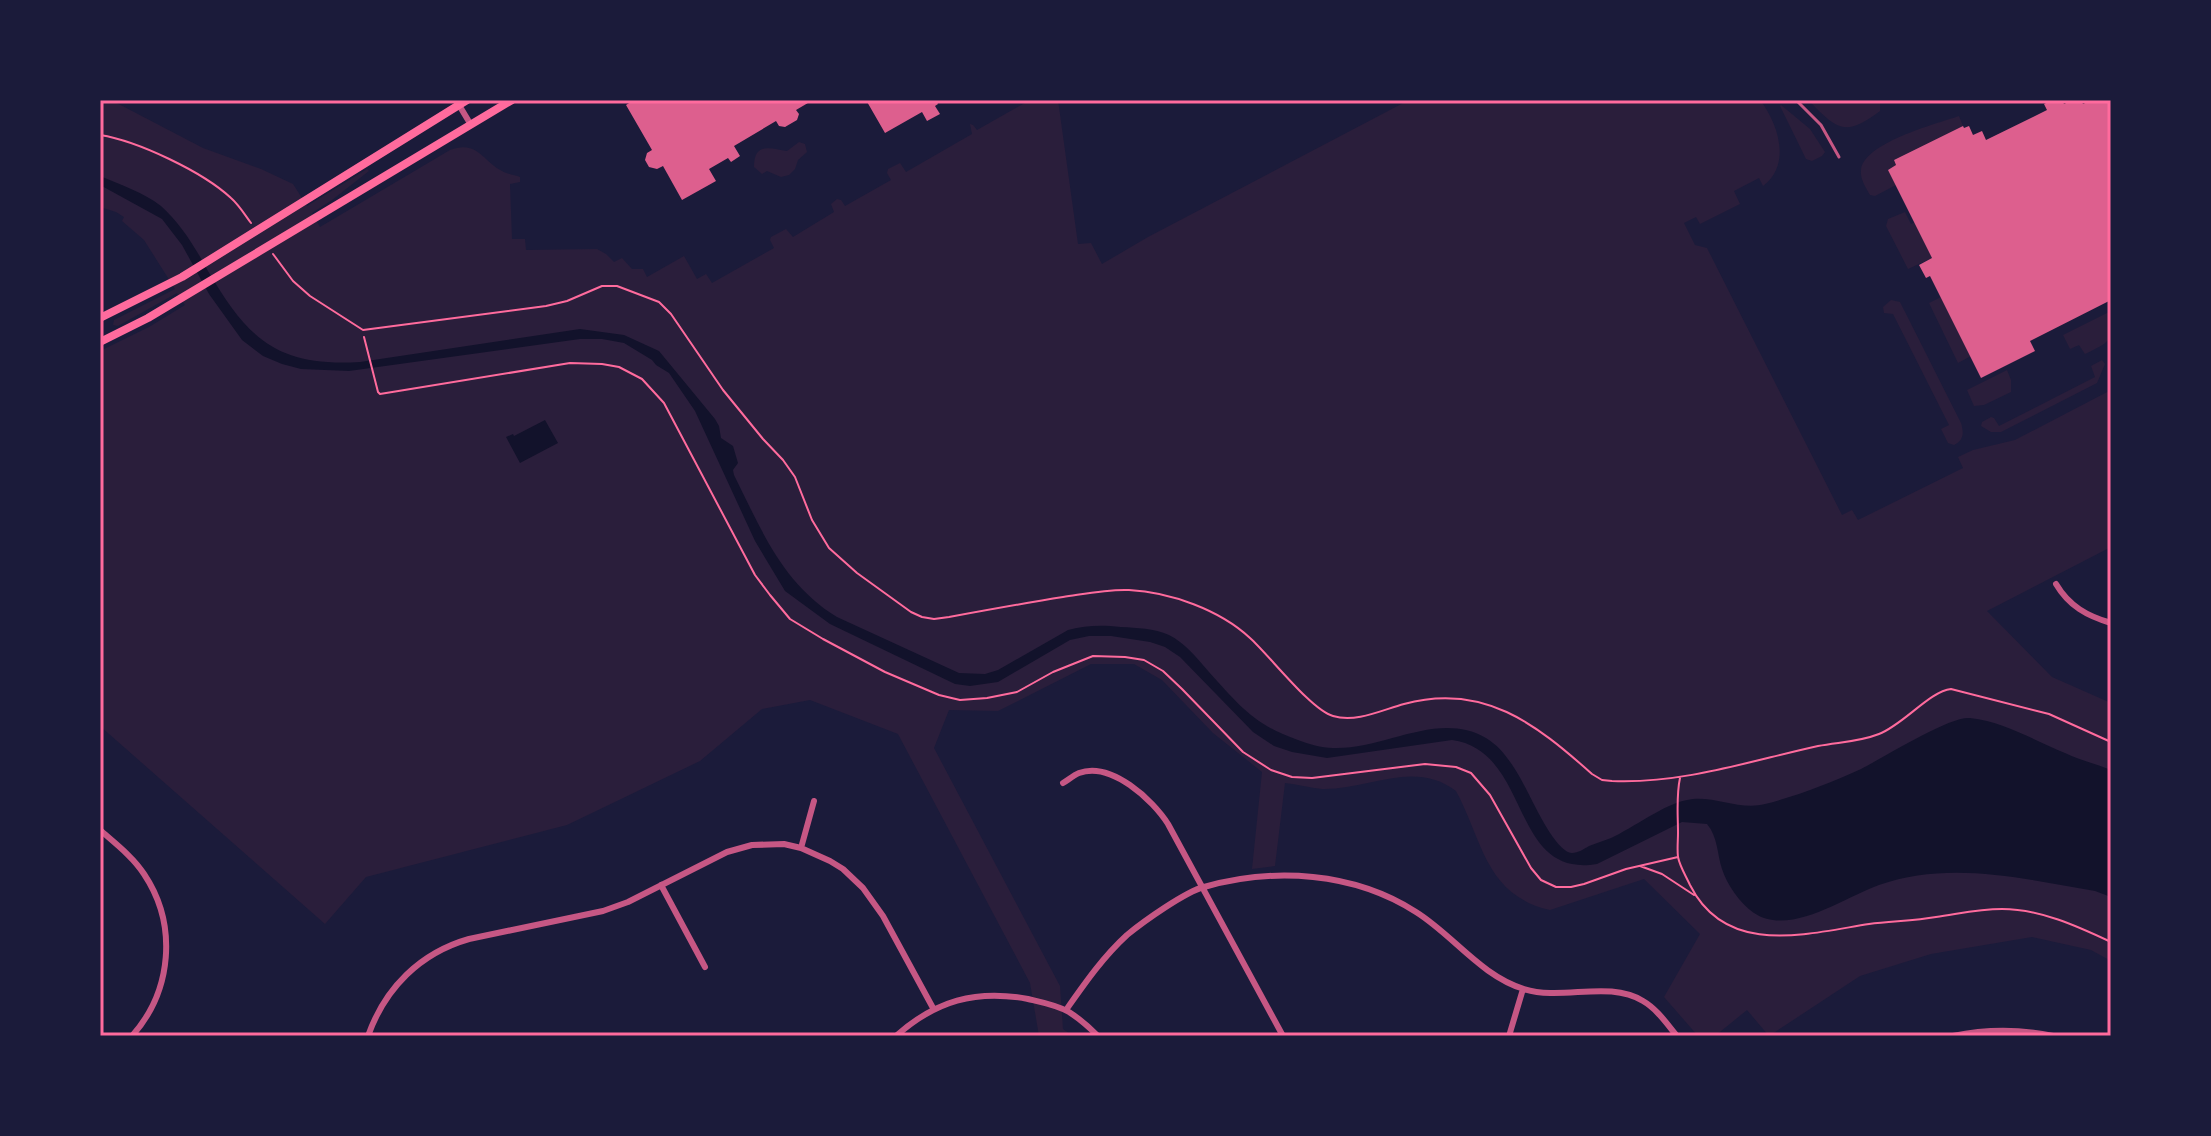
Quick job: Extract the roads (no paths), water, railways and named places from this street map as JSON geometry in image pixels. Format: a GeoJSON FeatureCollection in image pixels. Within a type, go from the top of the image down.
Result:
{"type":"FeatureCollection","features":[{"type":"Feature","properties":{"kind":"main road"},"geometry":{"type":"LineString","coordinates":[[100,342],[148,318],[512,100]]}},
{"type":"Feature","properties":{"kind":"main road"},"geometry":{"type":"LineString","coordinates":[[100,318],[182,277],[461,102]]}},
{"type":"Feature","properties":{"kind":"street"},"geometry":{"type":"LineString","coordinates":[[461,102],[471,125]]}},
{"type":"Feature","properties":{"kind":"street"},"geometry":{"type":"LineString","coordinates":[[2056,584],[2075,607],[2111,623]]}},
{"type":"Feature","properties":{"kind":"street"},"geometry":{"type":"LineString","coordinates":[[1063,783],[1080,772],[1094,771],[1118,778],[1142,793],[1162,815],[1283,1036]]}},
{"type":"Feature","properties":{"kind":"street"},"geometry":{"type":"LineString","coordinates":[[801,848],[814,801]]}},
{"type":"Feature","properties":{"kind":"street"},"geometry":{"type":"LineString","coordinates":[[100,830],[144,873],[158,900],[165,928],[166,961],[161,989],[132,1036]]}},
{"type":"Feature","properties":{"kind":"street"},"geometry":{"type":"LineString","coordinates":[[368,1036],[381,1007],[401,979],[433,954],[469,939],[603,911],[628,902],[715,857],[740,848],[769,844],[801,848],[843,869],[873,900],[933,1008]]}},
{"type":"Feature","properties":{"kind":"street"},"geometry":{"type":"LineString","coordinates":[[1066,1010],[1099,964],[1129,934],[1158,913],[1202,887],[1290,875],[1318,877],[1364,887],[1414,911],[1450,936],[1480,965],[1523,989],[1559,994],[1611,991],[1646,1003],[1677,1036]]}},
{"type":"Feature","properties":{"kind":"street"},"geometry":{"type":"LineString","coordinates":[[661,885],[705,967]]}},
{"type":"Feature","properties":{"kind":"street"},"geometry":{"type":"LineString","coordinates":[[1509,1036],[1523,989]]}},
{"type":"Feature","properties":{"kind":"street"},"geometry":{"type":"LineString","coordinates":[[896,1036],[933,1008],[973,997],[996,995],[1066,1010],[1098,1036]]}},
{"type":"Feature","properties":{"kind":"street"},"geometry":{"type":"LineString","coordinates":[[1953,1036],[2007,1030],[2053,1036]]}},
{"type":"Feature","properties":{"kind":"lane"},"geometry":{"type":"LineString","coordinates":[[1796,100],[1821,125],[1839,157]]}}]}
